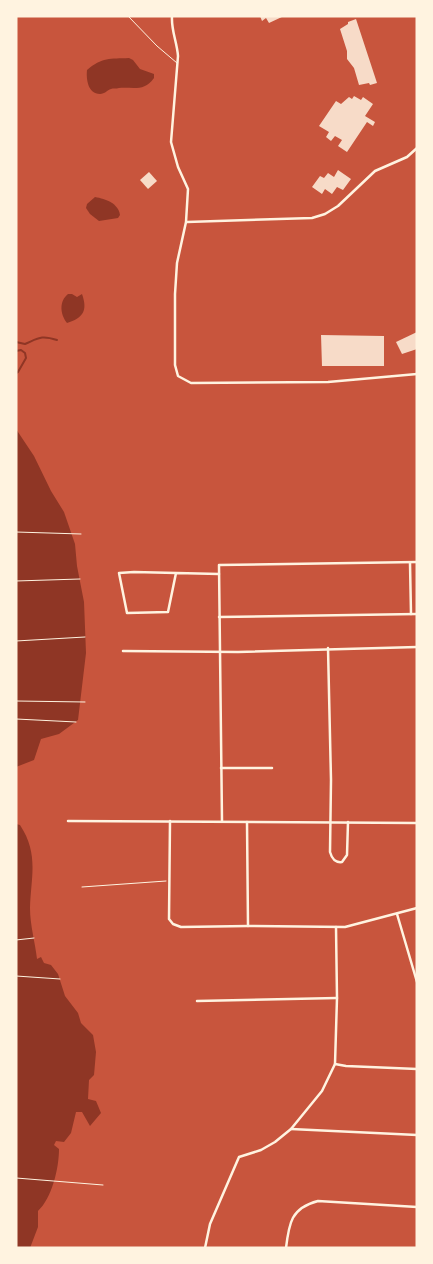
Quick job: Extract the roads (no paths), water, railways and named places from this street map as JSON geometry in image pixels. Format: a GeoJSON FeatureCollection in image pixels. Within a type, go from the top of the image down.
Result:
{"type":"FeatureCollection","features":[{"type":"Feature","properties":{"kind":"street"},"geometry":{"type":"LineString","coordinates":[[172,16],[173,35],[178,46],[171,142],[178,167],[188,186],[186,222],[177,260],[174,330],[175,368],[178,376],[190,383],[328,382],[417,374]]}},
{"type":"Feature","properties":{"kind":"street"},"geometry":{"type":"LineString","coordinates":[[186,222],[312,218],[325,214],[338,206],[375,171],[407,157],[417,148]]}},
{"type":"Feature","properties":{"kind":"street"},"geometry":{"type":"LineString","coordinates":[[222,821],[219,566],[417,562]]}},
{"type":"Feature","properties":{"kind":"street"},"geometry":{"type":"LineString","coordinates":[[410,563],[411,614]]}},
{"type":"Feature","properties":{"kind":"street"},"geometry":{"type":"LineString","coordinates":[[176,573],[168,612],[126,613],[119,574],[134,572],[219,574]]}},
{"type":"Feature","properties":{"kind":"street"},"geometry":{"type":"LineString","coordinates":[[219,617],[417,614]]}},
{"type":"Feature","properties":{"kind":"street"},"geometry":{"type":"LineString","coordinates":[[122,651],[220,650],[238,652],[417,647]]}},
{"type":"Feature","properties":{"kind":"street"},"geometry":{"type":"LineString","coordinates":[[328,648],[330,852],[333,860],[342,862],[347,855],[348,822]]}},
{"type":"Feature","properties":{"kind":"street"},"geometry":{"type":"LineString","coordinates":[[221,768],[272,768]]}},
{"type":"Feature","properties":{"kind":"street"},"geometry":{"type":"LineString","coordinates":[[68,821],[417,823]]}},
{"type":"Feature","properties":{"kind":"street"},"geometry":{"type":"LineString","coordinates":[[170,821],[169,919],[173,924],[181,927],[345,927],[417,908]]}},
{"type":"Feature","properties":{"kind":"street"},"geometry":{"type":"LineString","coordinates":[[247,822],[248,926]]}},
{"type":"Feature","properties":{"kind":"street"},"geometry":{"type":"LineString","coordinates":[[396,914],[417,982]]}},
{"type":"Feature","properties":{"kind":"street"},"geometry":{"type":"LineString","coordinates":[[205,1248],[210,1224],[239,1157],[261,1150],[291,1129],[322,1091],[335,1064],[337,998],[336,927]]}},
{"type":"Feature","properties":{"kind":"street"},"geometry":{"type":"LineString","coordinates":[[196,1001],[337,998]]}},
{"type":"Feature","properties":{"kind":"street"},"geometry":{"type":"LineString","coordinates":[[335,1064],[417,1070]]}},
{"type":"Feature","properties":{"kind":"street"},"geometry":{"type":"LineString","coordinates":[[291,1129],[417,1135]]}},
{"type":"Feature","properties":{"kind":"street"},"geometry":{"type":"LineString","coordinates":[[286,1248],[288,1226],[294,1216],[308,1204],[318,1201],[417,1207]]}},
{"type":"Feature","properties":{"kind":"lane"},"geometry":{"type":"LineString","coordinates":[[128,16],[157,46],[177,63]]}},
{"type":"Feature","properties":{"kind":"waterway"},"geometry":{"type":"LineString","coordinates":[[16,342],[25,344],[44,337],[57,340]]}},
{"type":"Feature","properties":{"kind":"waterway"},"geometry":{"type":"LineString","coordinates":[[16,351],[21,350],[25,353],[26,358],[16,373]]}}]}
